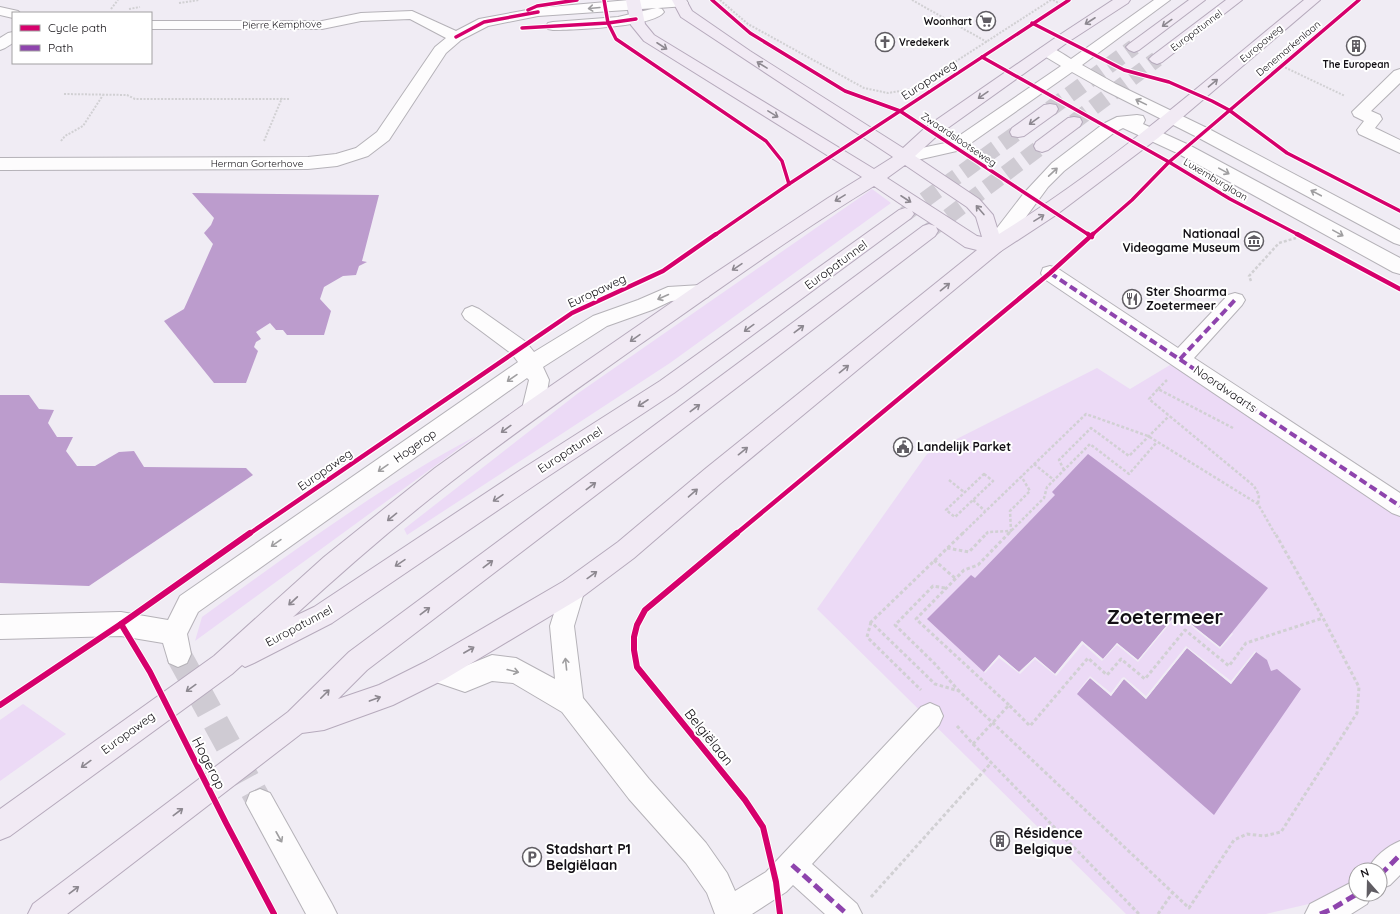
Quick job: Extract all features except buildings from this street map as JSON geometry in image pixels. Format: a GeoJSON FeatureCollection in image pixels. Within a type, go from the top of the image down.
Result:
{"type":"FeatureCollection","features":[{"type":"Feature","properties":{"kind":"main road","name":"Europaweg"},"geometry":{"type":"LineString","coordinates":[[0,826],[223,665],[332,565],[443,475],[701,292],[834,202],[874,178],[904,157],[932,131],[1046,51],[1123,0]]}},
{"type":"Feature","properties":{"kind":"main road","name":"Europatunnel"},"geometry":{"type":"LineString","coordinates":[[1134,47],[1198,0]]}},
{"type":"Feature","properties":{"kind":"main road","name":"Europatunnel"},"geometry":{"type":"LineString","coordinates":[[1157,59],[1235,0]]}},
{"type":"Feature","properties":{"kind":"main road","name":"Europaweg"},"geometry":{"type":"LineString","coordinates":[[43,914],[298,721],[324,717],[384,696],[436,670],[573,589],[626,550],[713,476],[994,246],[1050,211],[1152,134],[1313,0]]}},
{"type":"Feature","properties":{"kind":"main road"},"geometry":{"type":"LineString","coordinates":[[634,8],[638,25],[649,38],[837,153],[972,242],[994,246],[984,214],[973,203],[868,132],[745,54],[686,14],[680,1]]}},
{"type":"Feature","properties":{"kind":"main road"},"geometry":{"type":"LineString","coordinates":[[1018,132],[1050,109]]}},
{"type":"Feature","properties":{"kind":"main road"},"geometry":{"type":"LineString","coordinates":[[1042,146],[1074,122]]}},
{"type":"Feature","properties":{"kind":"main road","name":"Europatunnel"},"geometry":{"type":"LineString","coordinates":[[223,665],[323,615],[667,387],[905,214]]}},
{"type":"Feature","properties":{"kind":"main road"},"geometry":{"type":"LineString","coordinates":[[298,721],[358,661],[929,231]]}},
{"type":"Feature","properties":{"kind":"street"},"geometry":{"type":"LineString","coordinates":[[414,0],[412,15],[456,38]]}},
{"type":"Feature","properties":{"kind":"street"},"geometry":{"type":"LineString","coordinates":[[904,157],[954,146],[1048,83],[1163,0]]}},
{"type":"Feature","properties":{"kind":"street","name":"Herman Gorterhove"},"geometry":{"type":"LineString","coordinates":[[0,164],[308,163],[337,160],[362,152],[383,136],[440,50],[456,38],[522,28],[608,23],[634,8],[680,1]]}},
{"type":"Feature","properties":{"kind":"street"},"geometry":{"type":"LineString","coordinates":[[0,12],[12,14]]}},
{"type":"Feature","properties":{"kind":"street","name":"Pierre Kemphove"},"geometry":{"type":"LineString","coordinates":[[152,25],[322,24],[361,17],[412,15]]}},
{"type":"Feature","properties":{"kind":"street"},"geometry":{"type":"LineString","coordinates":[[0,45],[12,37]]}},
{"type":"Feature","properties":{"kind":"street"},"geometry":{"type":"LineString","coordinates":[[1046,51],[1110,87],[1172,117],[1400,238]]}},
{"type":"Feature","properties":{"kind":"street"},"geometry":{"type":"LineString","coordinates":[[1400,74],[1360,112],[1374,120],[1365,130],[1400,147]]}},
{"type":"Feature","properties":{"kind":"street"},"geometry":{"type":"LineString","coordinates":[[1048,83],[1063,81],[1079,82],[1110,87]]}},
{"type":"Feature","properties":{"kind":"street","name":"Europaweg"},"geometry":{"type":"LineString","coordinates":[[994,246],[1042,183],[1058,167],[1092,140],[1123,121],[1172,117]]}},
{"type":"Feature","properties":{"kind":"street","name":"Luxemburglaan"},"geometry":{"type":"LineString","coordinates":[[1123,121],[1188,152],[1400,267]]}},
{"type":"Feature","properties":{"kind":"street","name":"Noordwaarts"},"geometry":{"type":"LineString","coordinates":[[1050,273],[1400,506]]}},
{"type":"Feature","properties":{"kind":"street","name":"Hogerop"},"geometry":{"type":"LineString","coordinates":[[0,627],[121,624],[176,643],[189,604],[531,364],[600,321],[646,305],[668,294],[701,292]]}},
{"type":"Feature","properties":{"kind":"street"},"geometry":{"type":"LineString","coordinates":[[1180,359],[1235,300]]}},
{"type":"Feature","properties":{"kind":"street"},"geometry":{"type":"LineString","coordinates":[[472,314],[519,348],[531,364],[539,380],[534,409]]}},
{"type":"Feature","properties":{"kind":"street"},"geometry":{"type":"LineString","coordinates":[[571,703],[562,626],[573,589]]}},
{"type":"Feature","properties":{"kind":"street"},"geometry":{"type":"LineString","coordinates":[[436,670],[465,679],[492,668],[516,671],[571,703],[639,789],[696,853],[717,883],[730,913],[776,882],[792,865],[927,704]]}},
{"type":"Feature","properties":{"kind":"street"},"geometry":{"type":"LineString","coordinates":[[260,803],[322,914]]}},
{"type":"Feature","properties":{"kind":"street"},"geometry":{"type":"LineString","coordinates":[[1388,867],[1400,855]]}},
{"type":"Feature","properties":{"kind":"street"},"geometry":{"type":"LineString","coordinates":[[792,865],[856,908]]}},
{"type":"Feature","properties":{"kind":"street"},"geometry":{"type":"LineString","coordinates":[[1320,914],[1348,899]]}},
{"type":"Feature","properties":{"kind":"path"},"geometry":{"type":"LineString","coordinates":[[111,9],[118,0]]}},
{"type":"Feature","properties":{"kind":"path"},"geometry":{"type":"LineString","coordinates":[[912,0],[987,42]]}},
{"type":"Feature","properties":{"kind":"path"},"geometry":{"type":"LineString","coordinates":[[719,4],[748,24],[864,88],[878,93],[892,94],[913,89],[1052,0],[1063,3]]}},
{"type":"Feature","properties":{"kind":"path"},"geometry":{"type":"LineString","coordinates":[[1056,8],[1063,3]]}},
{"type":"Feature","properties":{"kind":"path"},"geometry":{"type":"LineString","coordinates":[[734,21],[745,29]]}},
{"type":"Feature","properties":{"kind":"path"},"geometry":{"type":"LineString","coordinates":[[1282,66],[1327,87]]}},
{"type":"Feature","properties":{"kind":"path"},"geometry":{"type":"LineString","coordinates":[[64,94],[127,95],[135,99],[289,98]]}},
{"type":"Feature","properties":{"kind":"path"},"geometry":{"type":"LineString","coordinates":[[46,164],[64,136],[83,126],[103,95]]}},
{"type":"Feature","properties":{"kind":"path"},"geometry":{"type":"LineString","coordinates":[[254,163],[282,98]]}},
{"type":"Feature","properties":{"kind":"path"},"geometry":{"type":"LineString","coordinates":[[1293,233],[1300,237]]}},
{"type":"Feature","properties":{"kind":"path"},"geometry":{"type":"LineString","coordinates":[[1251,283],[1250,276],[1279,243],[1300,237]]}},
{"type":"Feature","properties":{"kind":"path"},"geometry":{"type":"LineString","coordinates":[[1166,382],[1149,399],[1254,486],[1259,495],[1258,504]]}},
{"type":"Feature","properties":{"kind":"path"},"geometry":{"type":"LineString","coordinates":[[1158,390],[1238,430]]}},
{"type":"Feature","properties":{"kind":"path"},"geometry":{"type":"LineString","coordinates":[[927,704],[867,637],[871,622],[1086,414],[1148,436],[1258,504],[1323,618],[1359,687],[1357,714],[1281,832],[1264,836],[1247,834],[1234,840],[1189,908],[992,723],[895,625],[933,586],[946,588]]}},
{"type":"Feature","properties":{"kind":"path"},"geometry":{"type":"LineString","coordinates":[[1064,470],[1059,460],[1091,428],[1129,456],[1169,416]]}},
{"type":"Feature","properties":{"kind":"path"},"geometry":{"type":"LineString","coordinates":[[1157,442],[1128,474],[1090,444],[1047,487],[1044,498],[978,565],[964,570],[916,619],[1030,726],[1088,658],[1107,675],[1121,659],[1145,679],[1185,630],[1229,666],[1246,643],[1323,618]]}},
{"type":"Feature","properties":{"kind":"path"},"geometry":{"type":"LineString","coordinates":[[1034,464],[1054,480]]}},
{"type":"Feature","properties":{"kind":"path"},"geometry":{"type":"LineString","coordinates":[[984,474],[993,481],[973,500],[955,517],[946,510],[984,474]]}},
{"type":"Feature","properties":{"kind":"path"},"geometry":{"type":"LineString","coordinates":[[1011,531],[1010,511],[1030,491],[1021,476]]}},
{"type":"Feature","properties":{"kind":"path"},"geometry":{"type":"LineString","coordinates":[[949,480],[964,492]]}},
{"type":"Feature","properties":{"kind":"path"},"geometry":{"type":"LineString","coordinates":[[973,500],[985,511]]}},
{"type":"Feature","properties":{"kind":"path"},"geometry":{"type":"LineString","coordinates":[[947,548],[969,552],[988,532],[1011,531]]}},
{"type":"Feature","properties":{"kind":"path"},"geometry":{"type":"LineString","coordinates":[[934,560],[956,578]]}},
{"type":"Feature","properties":{"kind":"path"},"geometry":{"type":"LineString","coordinates":[[871,622],[935,684],[959,691]]}},
{"type":"Feature","properties":{"kind":"path"},"geometry":{"type":"LineString","coordinates":[[977,739],[1009,705]]}},
{"type":"Feature","properties":{"kind":"path"},"geometry":{"type":"LineString","coordinates":[[973,744],[1139,914]]}},
{"type":"Feature","properties":{"kind":"path"},"geometry":{"type":"LineString","coordinates":[[856,908],[991,763]]}},
{"type":"Feature","properties":{"kind":"path"},"geometry":{"type":"LineString","coordinates":[[1158,914],[1173,892]]}},
{"type":"Feature","properties":{"kind":"shaded area"},"geometry":{"type":"Polygon","coordinates":[[[872,189],[891,203],[670,363],[407,535],[404,529],[577,394],[872,189]]]}},
{"type":"Feature","properties":{"kind":"shaded area"},"geometry":{"type":"Polygon","coordinates":[[[192,193],[379,195],[362,261],[367,262],[359,266],[356,275],[343,276],[324,287],[320,299],[331,311],[324,335],[287,335],[283,330],[276,330],[270,323],[256,332],[261,339],[256,342],[254,347],[258,351],[246,383],[214,383],[164,321],[184,309],[213,244],[204,233],[211,225],[214,218],[192,193]]]}},
{"type":"Feature","properties":{"kind":"shaded area"},"geometry":{"type":"Polygon","coordinates":[[[1180,359],[1400,498],[1400,853],[1388,863],[1348,862],[1348,895],[1266,914],[1126,914],[817,609],[927,454],[1097,368],[1130,389],[1180,359]]]}},
{"type":"Feature","properties":{"kind":"shaded area"},"geometry":{"type":"Polygon","coordinates":[[[0,395],[29,395],[39,409],[54,410],[48,423],[57,437],[73,437],[66,451],[77,466],[95,466],[119,452],[134,451],[144,467],[246,468],[253,475],[89,586],[0,583],[0,395]]]}},
{"type":"Feature","properties":{"kind":"shaded area"},"geometry":{"type":"Polygon","coordinates":[[[476,436],[195,641],[202,617],[302,545],[370,499],[440,456],[476,436]]]}},
{"type":"Feature","properties":{"kind":"shaded area"},"geometry":{"type":"Polygon","coordinates":[[[1088,454],[1268,588],[1220,647],[1177,613],[1138,660],[1117,643],[1103,659],[1082,641],[1055,674],[1035,657],[1019,672],[999,655],[984,672],[927,619],[971,575],[975,578],[1055,495],[1052,492],[1088,454]]]}},
{"type":"Feature","properties":{"kind":"shaded area"},"geometry":{"type":"Polygon","coordinates":[[[1187,648],[1231,684],[1256,652],[1267,660],[1271,671],[1277,669],[1301,689],[1214,815],[1077,694],[1090,678],[1111,696],[1124,679],[1146,699],[1187,648]]]}},
{"type":"Feature","properties":{"kind":"shaded area"},"geometry":{"type":"Polygon","coordinates":[[[23,704],[66,734],[0,781],[0,720],[23,704]]]}},
{"type":"Feature","properties":{"kind":"pier"},"geometry":{"type":"Polygon","coordinates":[[[1177,613],[1220,647],[1232,633],[1233,634],[1220,649],[1177,615],[1138,662],[1117,645],[1102,661],[1083,644],[1056,676],[1035,659],[1020,674],[999,658],[985,673],[984,672],[999,655],[1019,672],[1035,657],[1055,674],[1082,641],[1103,659],[1117,643],[1138,660],[1177,613]]]}},
{"type":"Feature","properties":{"kind":"pier"},"geometry":{"type":"Polygon","coordinates":[[[1186,646],[1231,681],[1255,651],[1256,652],[1231,684],[1187,648],[1146,699],[1124,679],[1111,696],[1090,678],[1075,695],[1090,676],[1111,693],[1124,677],[1146,696],[1186,646]]]}},
{"type":"Feature","properties":{"kind":"tunnel"},"geometry":{"type":"LineString","coordinates":[[1050,109],[1134,47]]}},
{"type":"Feature","properties":{"kind":"tunnel"},"geometry":{"type":"LineString","coordinates":[[1074,122],[1157,59]]}},
{"type":"Feature","properties":{"kind":"tunnel"},"geometry":{"type":"LineString","coordinates":[[905,214],[1018,132]]}},
{"type":"Feature","properties":{"kind":"tunnel"},"geometry":{"type":"LineString","coordinates":[[929,231],[1042,146]]}},
{"type":"Feature","properties":{"kind":"tunnel"},"geometry":{"type":"LineString","coordinates":[[178,654],[260,803]]}},
{"type":"Feature","properties":{"kind":"marked path"},"geometry":{"type":"LineString","coordinates":[[1050,273],[1400,506]]}},
{"type":"Feature","properties":{"kind":"marked path"},"geometry":{"type":"LineString","coordinates":[[1180,359],[1235,300]]}},
{"type":"Feature","properties":{"kind":"marked path"},"geometry":{"type":"LineString","coordinates":[[1388,867],[1400,855]]}},
{"type":"Feature","properties":{"kind":"marked path"},"geometry":{"type":"LineString","coordinates":[[792,865],[847,914]]}},
{"type":"Feature","properties":{"kind":"marked path"},"geometry":{"type":"LineString","coordinates":[[1320,914],[1348,899]]}},
{"type":"Feature","properties":{"kind":"cycle path"},"geometry":{"type":"LineString","coordinates":[[528,10],[537,6],[577,0]]}},
{"type":"Feature","properties":{"kind":"cycle path"},"geometry":{"type":"LineString","coordinates":[[604,0],[608,23],[616,39],[766,141],[776,151],[782,161],[789,184]]}},
{"type":"Feature","properties":{"kind":"cycle path","name":"Zwaardslootseweg"},"geometry":{"type":"LineString","coordinates":[[712,0],[750,33],[845,91],[900,111],[1092,237]]}},
{"type":"Feature","properties":{"kind":"cycle path"},"geometry":{"type":"LineString","coordinates":[[0,705],[121,624],[185,578],[572,313],[663,271],[789,184],[1069,0]]}},
{"type":"Feature","properties":{"kind":"cycle path","name":"Denemarkenlaan"},"geometry":{"type":"LineString","coordinates":[[780,914],[776,882],[763,827],[745,800],[637,667],[633,644],[637,625],[645,610],[1050,273],[1132,200],[1169,162],[1359,0]]}},
{"type":"Feature","properties":{"kind":"cycle path"},"geometry":{"type":"LineString","coordinates":[[456,37],[484,22],[538,12]]}},
{"type":"Feature","properties":{"kind":"cycle path"},"geometry":{"type":"LineString","coordinates":[[522,28],[608,23],[636,19]]}},
{"type":"Feature","properties":{"kind":"cycle path"},"geometry":{"type":"LineString","coordinates":[[1032,23],[1124,70],[1169,82],[1212,101],[1229,110],[1287,153],[1400,211]]}},
{"type":"Feature","properties":{"kind":"cycle path"},"geometry":{"type":"LineString","coordinates":[[982,57],[1169,162],[1230,199],[1400,289]]}},
{"type":"Feature","properties":{"kind":"cycle path"},"geometry":{"type":"LineString","coordinates":[[121,624],[150,672],[226,823],[274,914]]}},
{"type":"Feature","properties":{"kind":"place","name":"Woonhart"},"geometry":{"type":"Point","coordinates":[986,21]}},
{"type":"Feature","properties":{"kind":"place","name":"Vredekerk"},"geometry":{"type":"Point","coordinates":[885,42]}},
{"type":"Feature","properties":{"kind":"place","name":"The European"},"geometry":{"type":"Point","coordinates":[1356,46]}},
{"type":"Feature","properties":{"kind":"place","name":"Nationaal Videogame Museum"},"geometry":{"type":"Point","coordinates":[1254,241]}},
{"type":"Feature","properties":{"kind":"place","name":"Ster Shoarma Zoetermeer"},"geometry":{"type":"Point","coordinates":[1132,299]}},
{"type":"Feature","properties":{"kind":"place","name":"Landelijk Parket"},"geometry":{"type":"Point","coordinates":[903,447]}},
{"type":"Feature","properties":{"kind":"place","name":"Résidence Belgique"},"geometry":{"type":"Point","coordinates":[1000,841]}},
{"type":"Feature","properties":{"kind":"place","name":"Stadshart P1 Belgiëlaan"},"geometry":{"type":"Point","coordinates":[532,857]}},
{"type":"Feature","properties":{"kind":"district","name":"Zoetermeer"},"geometry":{"type":"Point","coordinates":[1165,617]}}]}
